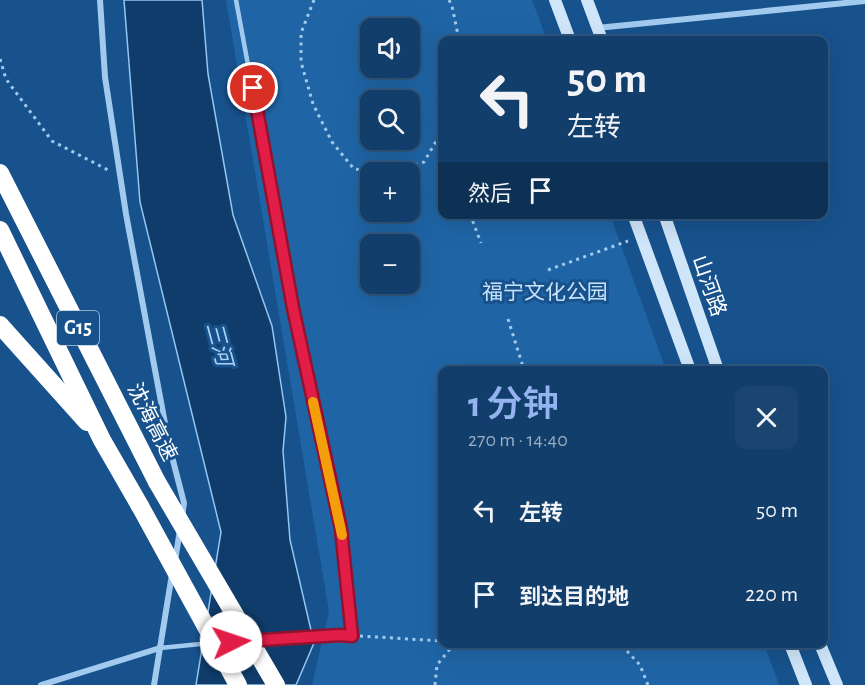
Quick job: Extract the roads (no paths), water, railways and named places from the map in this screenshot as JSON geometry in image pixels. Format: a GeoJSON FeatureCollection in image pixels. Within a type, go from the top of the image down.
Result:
{"type":"FeatureCollection","features":[{"type":"Feature","properties":{"kind":"highway","name":"沈海高速"},"geometry":{"type":"LineString","coordinates":[[0,173],[158,482],[276,685]]}},
{"type":"Feature","properties":{"kind":"highway","name":"G15"},"geometry":{"type":"LineString","coordinates":[[0,230],[102,440],[238,685]]}},
{"type":"Feature","properties":{"kind":"highway"},"geometry":{"type":"LineString","coordinates":[[0,325],[102,440]]}},
{"type":"Feature","properties":{"kind":"main road"},"geometry":{"type":"LineString","coordinates":[[555,0],[568,36]]}},
{"type":"Feature","properties":{"kind":"main road"},"geometry":{"type":"LineString","coordinates":[[587,0],[600,36]]}},
{"type":"Feature","properties":{"kind":"main road"},"geometry":{"type":"LineString","coordinates":[[635,219],[689,366]]}},
{"type":"Feature","properties":{"kind":"main road","name":"山河路"},"geometry":{"type":"LineString","coordinates":[[666,219],[717,366]]}},
{"type":"Feature","properties":{"kind":"main road"},"geometry":{"type":"LineString","coordinates":[[792,648],[806,685]]}},
{"type":"Feature","properties":{"kind":"main road"},"geometry":{"type":"LineString","coordinates":[[822,648],[837,685]]}},
{"type":"Feature","properties":{"kind":"street"},"geometry":{"type":"LineString","coordinates":[[100,0],[105,77],[120,177],[169,445],[184,503],[154,685]]}},
{"type":"Feature","properties":{"kind":"street"},"geometry":{"type":"LineString","coordinates":[[597,28],[865,1]]}},
{"type":"Feature","properties":{"kind":"street"},"geometry":{"type":"LineString","coordinates":[[41,685],[160,648]]}},
{"type":"Feature","properties":{"kind":"lane"},"geometry":{"type":"LineString","coordinates":[[160,648],[352,636],[341,529],[293,308],[236,0]]}},
{"type":"Feature","properties":{"kind":"water","name":"三河"},"geometry":{"type":"Polygon","coordinates":[[[124,0],[202,0],[208,74],[233,215],[272,326],[286,417],[283,451],[290,540],[314,643],[296,685],[196,685],[221,532],[140,202],[124,0]]]}},
{"type":"Feature","properties":{"kind":"park label","name":"福宁文化公园"},"geometry":{"type":"Point","coordinates":[545,292]}}]}
